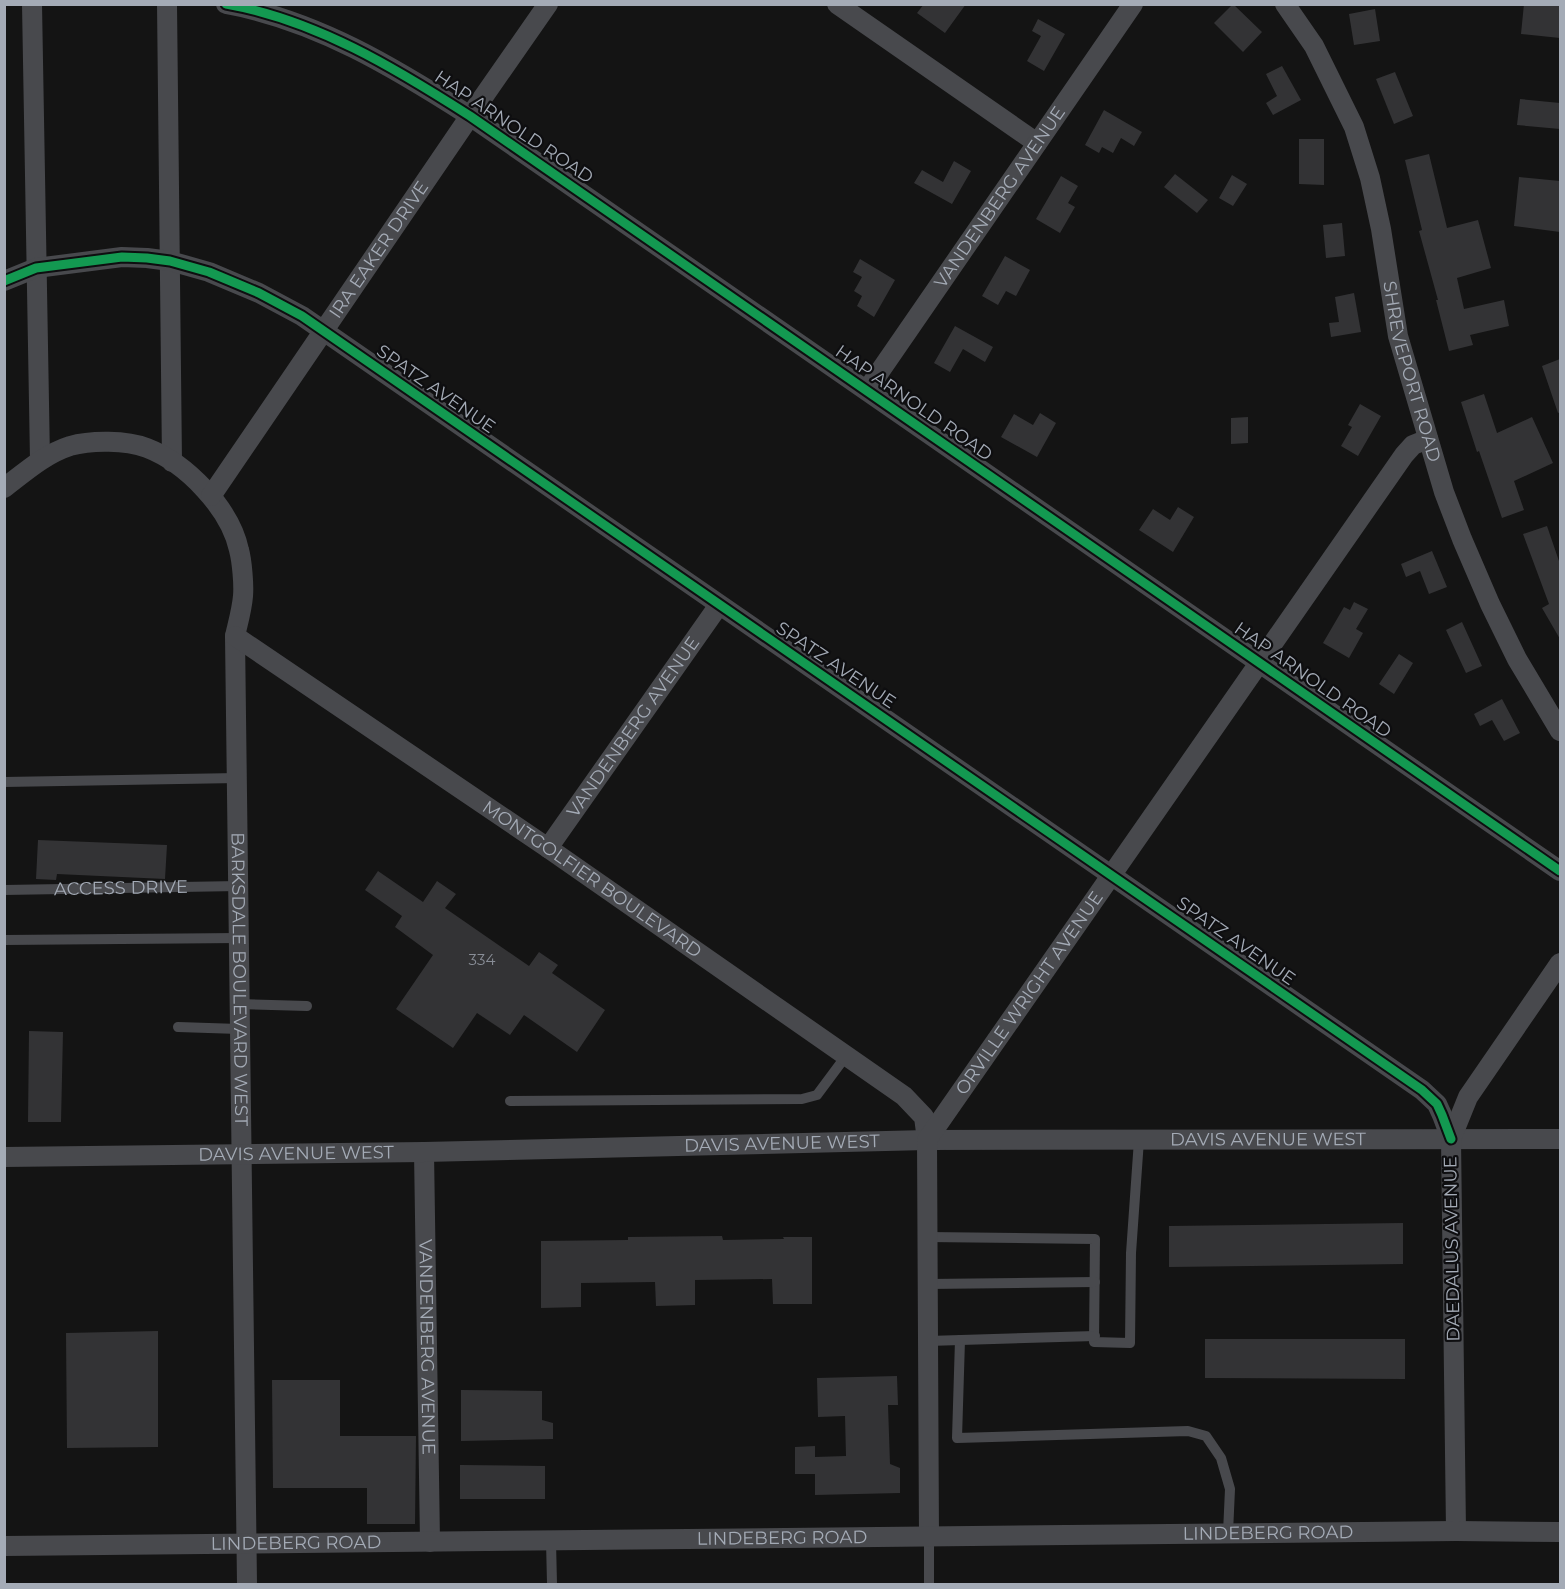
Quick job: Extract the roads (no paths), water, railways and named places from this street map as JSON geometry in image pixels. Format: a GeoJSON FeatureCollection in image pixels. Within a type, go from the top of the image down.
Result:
{"type":"FeatureCollection","features":[{"type":"Feature","properties":{"kind":"street"},"geometry":{"type":"LineString","coordinates":[[32,4],[40,460]]}},
{"type":"Feature","properties":{"kind":"street"},"geometry":{"type":"LineString","coordinates":[[166,4],[176,465]]}},
{"type":"Feature","properties":{"kind":"street","name":"HAP ARNOLD ROAD"},"geometry":{"type":"LineString","coordinates":[[226,4],[281,19],[345,44],[421,85],[470,116],[1560,871]]}},
{"type":"Feature","properties":{"kind":"street","name":"IRA EAKER DRIVE"},"geometry":{"type":"LineString","coordinates":[[211,496],[548,4]]}},
{"type":"Feature","properties":{"kind":"street"},"geometry":{"type":"LineString","coordinates":[[837,4],[1037,143]]}},
{"type":"Feature","properties":{"kind":"street","name":"VANDENBERG AVENUE"},"geometry":{"type":"LineString","coordinates":[[867,390],[1133,4]]}},
{"type":"Feature","properties":{"kind":"street","name":"SHREVEPORT ROAD"},"geometry":{"type":"LineString","coordinates":[[1285,4],[1314,46],[1354,127],[1370,178],[1398,336],[1444,492],[1490,604],[1517,659],[1560,731]]}},
{"type":"Feature","properties":{"kind":"street"},"geometry":{"type":"LineString","coordinates":[[4,281],[36,268],[122,257],[170,261]]}},
{"type":"Feature","properties":{"kind":"street","name":"SPATZ AVENUE"},"geometry":{"type":"LineString","coordinates":[[170,261],[209,272],[259,293],[302,316],[324,331],[1422,1090],[1437,1104],[1451,1139]]}},
{"type":"Feature","properties":{"kind":"street","name":"ORVILLE WRIGHT AVENUE"},"geometry":{"type":"LineString","coordinates":[[927,1140],[1404,455],[1413,445],[1428,439]]}},
{"type":"Feature","properties":{"kind":"street"},"geometry":{"type":"LineString","coordinates":[[4,488],[40,460],[70,446],[98,442],[123,442],[147,448],[176,465]]}},
{"type":"Feature","properties":{"kind":"street","name":"BARKSDALE BOULEVARD WEST"},"geometry":{"type":"LineString","coordinates":[[176,465],[211,496],[232,529],[239,550],[243,595],[235,636],[247,1584]]}},
{"type":"Feature","properties":{"kind":"street","name":"VANDENBERG AVENUE"},"geometry":{"type":"LineString","coordinates":[[548,848],[719,605]]}},
{"type":"Feature","properties":{"kind":"street","name":"MONTGOLFIER BOULEVARD"},"geometry":{"type":"LineString","coordinates":[[235,636],[548,848],[903,1096],[924,1117],[927,1140]]}},
{"type":"Feature","properties":{"kind":"street","name":"DAEDALUS AVENUE"},"geometry":{"type":"LineString","coordinates":[[1456,1531],[1451,1139],[1468,1097],[1560,963]]}},
{"type":"Feature","properties":{"kind":"street","name":"DAVIS AVENUE WEST"},"geometry":{"type":"LineString","coordinates":[[4,1156],[424,1152],[927,1140],[1560,1138]]}},
{"type":"Feature","properties":{"kind":"street"},"geometry":{"type":"LineString","coordinates":[[927,1140],[929,1537]]}},
{"type":"Feature","properties":{"kind":"street","name":"VANDENBERG AVENUE"},"geometry":{"type":"LineString","coordinates":[[424,1152],[430,1542]]}},
{"type":"Feature","properties":{"kind":"street","name":"LINDEBERG ROAD"},"geometry":{"type":"LineString","coordinates":[[4,1546],[1228,1533],[1560,1532]]}},
{"type":"Feature","properties":{"kind":"lane"},"geometry":{"type":"LineString","coordinates":[[4,782],[238,778]]}},
{"type":"Feature","properties":{"kind":"lane","name":"ACCESS DRIVE"},"geometry":{"type":"LineString","coordinates":[[4,890],[239,886]]}},
{"type":"Feature","properties":{"kind":"lane"},"geometry":{"type":"LineString","coordinates":[[4,940],[239,938]]}},
{"type":"Feature","properties":{"kind":"lane"},"geometry":{"type":"LineString","coordinates":[[239,1004],[307,1006]]}},
{"type":"Feature","properties":{"kind":"lane"},"geometry":{"type":"LineString","coordinates":[[178,1027],[239,1029]]}},
{"type":"Feature","properties":{"kind":"lane"},"geometry":{"type":"LineString","coordinates":[[510,1101],[802,1099],[816,1095],[846,1056]]}},
{"type":"Feature","properties":{"kind":"lane"},"geometry":{"type":"LineString","coordinates":[[927,1238],[1095,1239],[1094,1342],[1130,1343],[1131,1253],[1139,1140]]}},
{"type":"Feature","properties":{"kind":"lane"},"geometry":{"type":"LineString","coordinates":[[928,1284],[1095,1282]]}},
{"type":"Feature","properties":{"kind":"lane"},"geometry":{"type":"LineString","coordinates":[[928,1341],[1095,1336]]}},
{"type":"Feature","properties":{"kind":"lane"},"geometry":{"type":"LineString","coordinates":[[960,1340],[957,1438],[1188,1431],[1206,1436],[1221,1458],[1230,1489],[1228,1533]]}},
{"type":"Feature","properties":{"kind":"lane"},"geometry":{"type":"LineString","coordinates":[[929,1537],[929,1584]]}},
{"type":"Feature","properties":{"kind":"lane"},"geometry":{"type":"LineString","coordinates":[[551,1541],[552,1584]]}}]}
